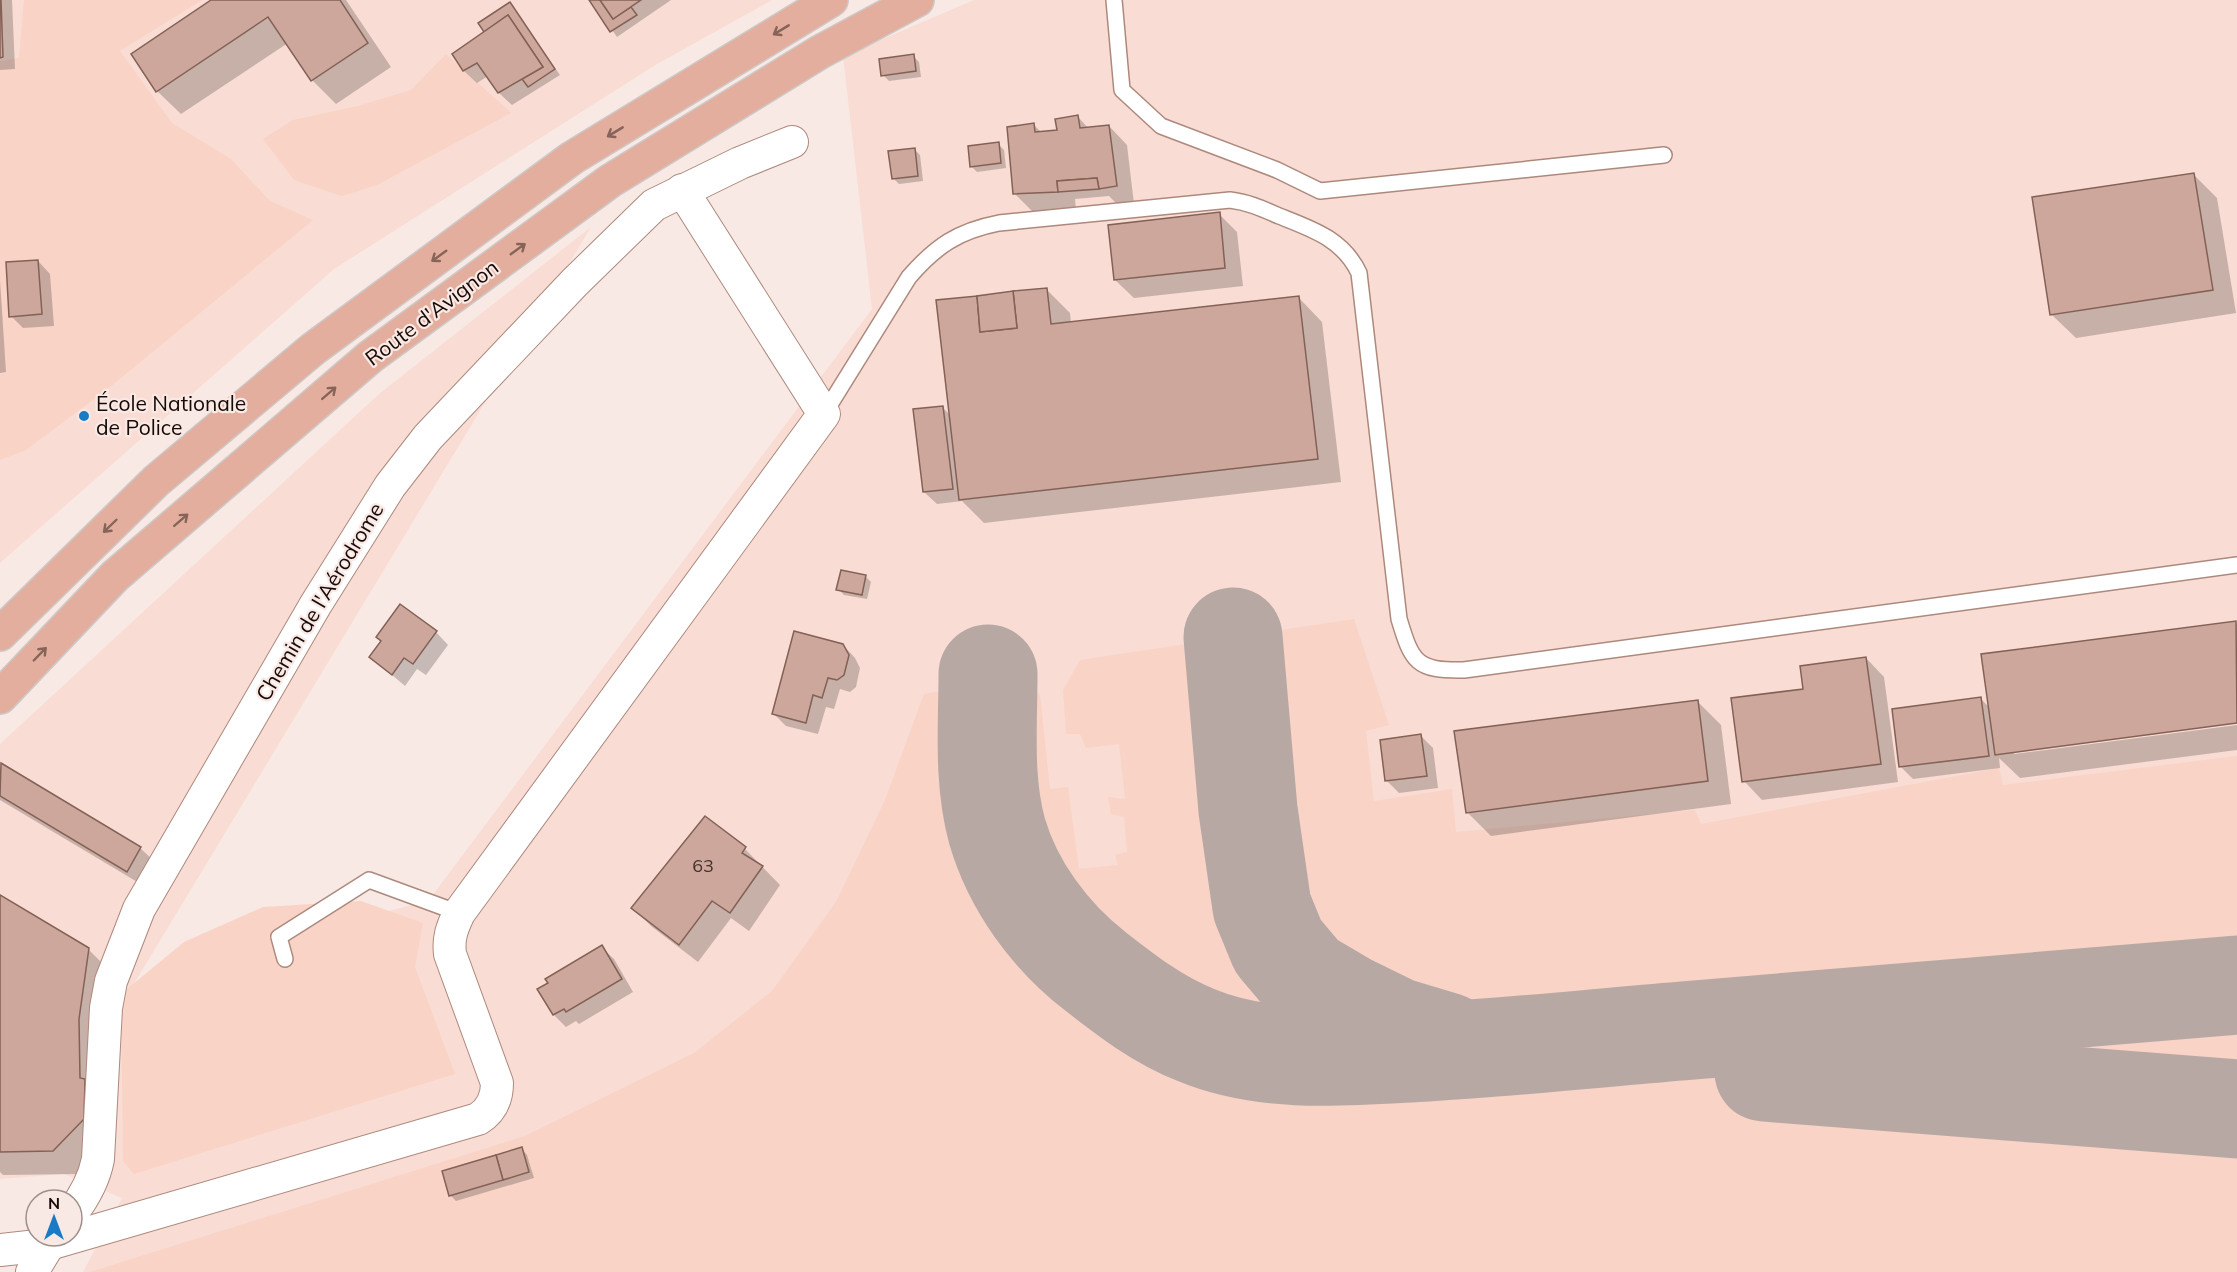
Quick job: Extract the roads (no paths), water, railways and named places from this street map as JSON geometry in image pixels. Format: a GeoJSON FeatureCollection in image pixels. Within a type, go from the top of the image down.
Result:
{"type":"FeatureCollection","features":[{"type":"Feature","properties":{"kind":"main road","name":"Route d'Avignon"},"geometry":{"type":"LineString","coordinates":[[0,634],[156,482],[313,349],[572,158],[831,0]]}},
{"type":"Feature","properties":{"kind":"main road","name":"Route d'Avignon"},"geometry":{"type":"LineString","coordinates":[[0,697],[115,576],[370,357],[610,182],[820,52],[917,0]]}},
{"type":"Feature","properties":{"kind":"street","name":"Chemin de l'Aérodrome"},"geometry":{"type":"LineString","coordinates":[[84,1197],[95,1174],[98,1159],[106,1008],[111,981],[139,909],[316,604],[390,486],[428,437],[575,282],[654,205],[740,163],[792,142]]}},
{"type":"Feature","properties":{"kind":"street"},"geometry":{"type":"LineString","coordinates":[[0,1250],[44,1251],[466,1123],[486,1114],[497,1094],[497,1083],[450,954],[449,937],[459,914],[824,414],[682,190]]}},
{"type":"Feature","properties":{"kind":"lane"},"geometry":{"type":"LineString","coordinates":[[1114,0],[1122,90],[1161,126],[1277,170],[1320,191],[1664,155]]}},
{"type":"Feature","properties":{"kind":"lane"},"geometry":{"type":"LineString","coordinates":[[824,414],[909,277],[922,262],[948,240],[979,227],[999,223],[1230,200],[1251,205],[1327,236],[1353,259],[1359,273],[1399,619],[1407,647],[1414,659],[1428,667],[1441,670],[1464,670],[2237,565]]}},
{"type":"Feature","properties":{"kind":"lane"},"geometry":{"type":"LineString","coordinates":[[285,959],[279,937],[369,880],[459,914]]}},
{"type":"Feature","properties":{"kind":"place","name":"École Nationale de Police"},"geometry":{"type":"Point","coordinates":[84,416]}}]}
